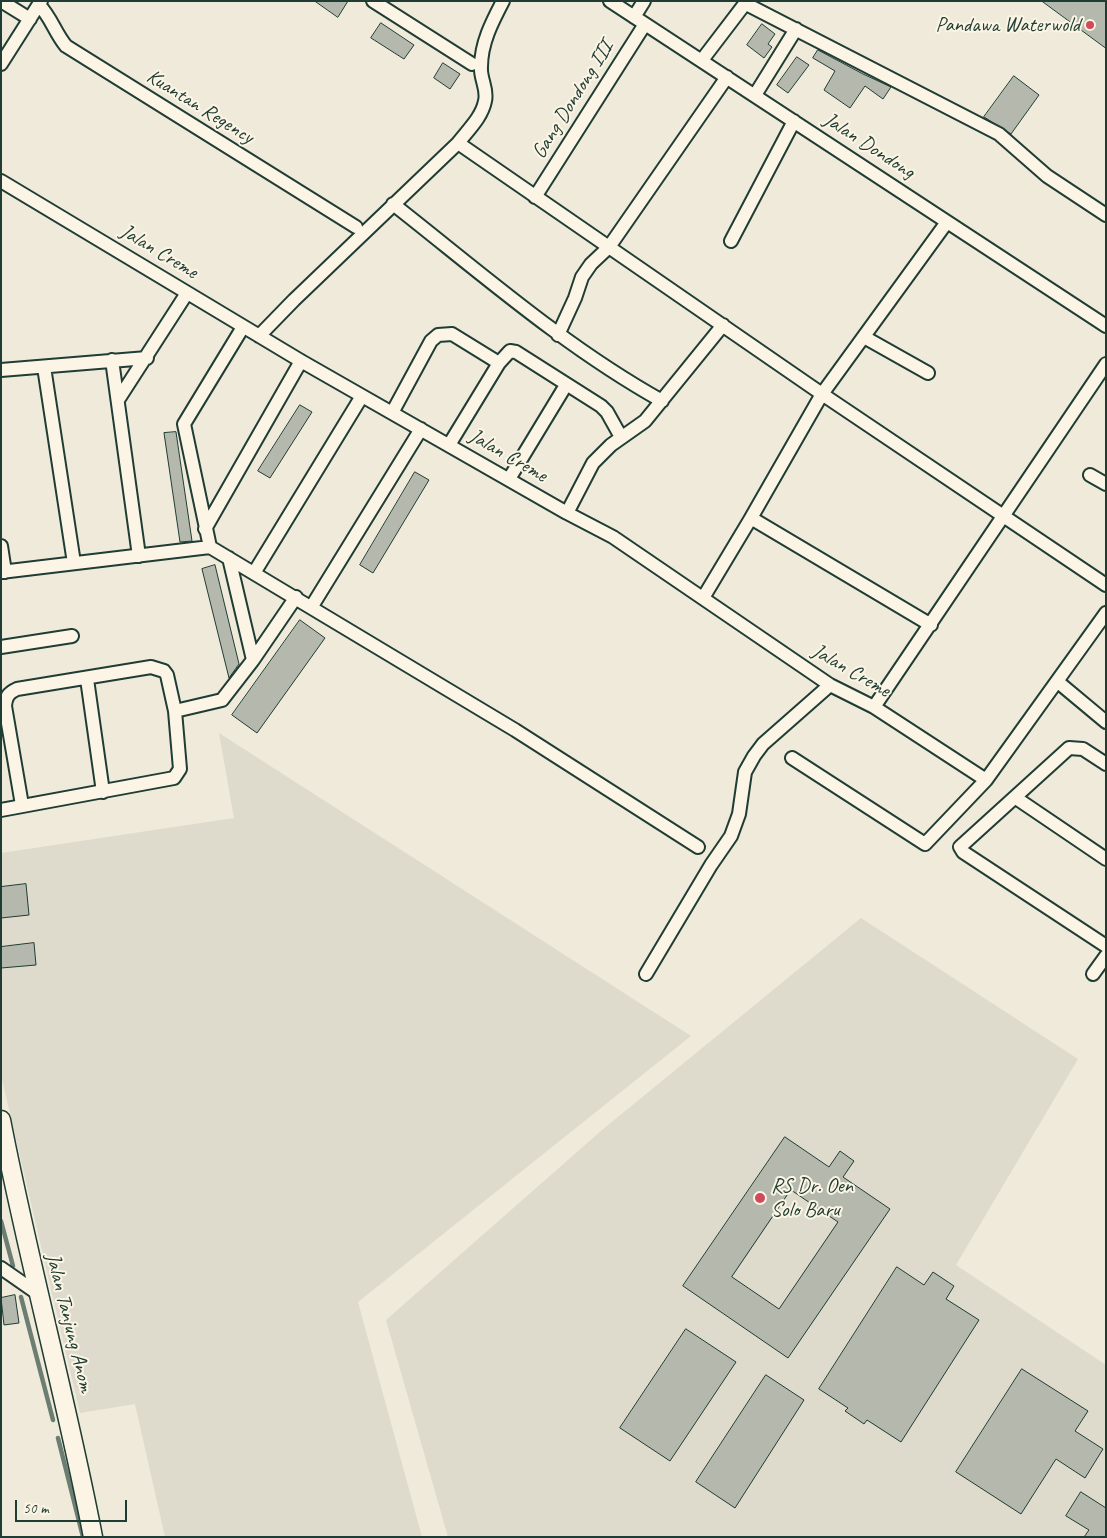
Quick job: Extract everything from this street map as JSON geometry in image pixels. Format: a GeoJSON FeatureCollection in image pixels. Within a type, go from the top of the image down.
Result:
{"type":"FeatureCollection","features":[{"type":"Feature","properties":{"kind":"main road","name":"Jalan Tanjung Anom"},"geometry":{"type":"LineString","coordinates":[[1,1120],[37,1293],[66,1405],[93,1537]]}},
{"type":"Feature","properties":{"kind":"street"},"geometry":{"type":"LineString","coordinates":[[2,1],[30,19]]}},
{"type":"Feature","properties":{"kind":"street"},"geometry":{"type":"LineString","coordinates":[[259,336],[458,143],[475,122],[485,101],[486,89],[481,65],[490,27],[503,1]]}},
{"type":"Feature","properties":{"kind":"street","name":"Jalan Dondong"},"geometry":{"type":"LineString","coordinates":[[610,1],[1106,326]]}},
{"type":"Feature","properties":{"kind":"street"},"geometry":{"type":"LineString","coordinates":[[634,17],[644,1]]}},
{"type":"Feature","properties":{"kind":"street"},"geometry":{"type":"LineString","coordinates":[[1,64],[40,3]]}},
{"type":"Feature","properties":{"kind":"street","name":"Kuantan Regency"},"geometry":{"type":"LineString","coordinates":[[40,3],[53,29],[66,46],[356,227]]}},
{"type":"Feature","properties":{"kind":"street"},"geometry":{"type":"LineString","coordinates":[[378,3],[472,64]]}},
{"type":"Feature","properties":{"kind":"street"},"geometry":{"type":"LineString","coordinates":[[702,60],[747,3],[999,134],[1047,176],[1106,215]]}},
{"type":"Feature","properties":{"kind":"street","name":"Gang Dondong III"},"geometry":{"type":"LineString","coordinates":[[535,197],[645,24]]}},
{"type":"Feature","properties":{"kind":"street"},"geometry":{"type":"LineString","coordinates":[[755,95],[796,30]]}},
{"type":"Feature","properties":{"kind":"street"},"geometry":{"type":"LineString","coordinates":[[558,335],[575,298],[582,277],[591,264],[609,247],[727,77]]}},
{"type":"Feature","properties":{"kind":"street"},"geometry":{"type":"LineString","coordinates":[[731,241],[794,121]]}},
{"type":"Feature","properties":{"kind":"street"},"geometry":{"type":"LineString","coordinates":[[458,143],[822,394],[1106,585]]}},
{"type":"Feature","properties":{"kind":"street","name":"Jalan Creme"},"geometry":{"type":"LineString","coordinates":[[1,181],[300,361],[567,512],[613,536],[830,685],[874,707],[986,780]]}},
{"type":"Feature","properties":{"kind":"street"},"geometry":{"type":"LineString","coordinates":[[394,204],[558,335],[607,369],[662,401]]}},
{"type":"Feature","properties":{"kind":"street"},"geometry":{"type":"LineString","coordinates":[[702,598],[751,518],[822,394],[947,222]]}},
{"type":"Feature","properties":{"kind":"street"},"geometry":{"type":"LineString","coordinates":[[118,400],[187,293]]}},
{"type":"Feature","properties":{"kind":"street"},"geometry":{"type":"LineString","coordinates":[[567,512],[593,463],[621,437],[645,421],[723,325]]}},
{"type":"Feature","properties":{"kind":"street"},"geometry":{"type":"LineString","coordinates":[[210,547],[184,424],[243,327]]}},
{"type":"Feature","properties":{"kind":"street"},"geometry":{"type":"LineString","coordinates":[[392,413],[431,341],[438,335],[452,334],[499,363]]}},
{"type":"Feature","properties":{"kind":"street"},"geometry":{"type":"LineString","coordinates":[[864,337],[928,373]]}},
{"type":"Feature","properties":{"kind":"street"},"geometry":{"type":"LineString","coordinates":[[449,446],[499,363],[506,354],[513,351],[601,406],[607,412],[621,437]]}},
{"type":"Feature","properties":{"kind":"street"},"geometry":{"type":"LineString","coordinates":[[1,370],[146,358]]}},
{"type":"Feature","properties":{"kind":"street"},"geometry":{"type":"LineString","coordinates":[[112,360],[139,556]]}},
{"type":"Feature","properties":{"kind":"street"},"geometry":{"type":"LineString","coordinates":[[205,529],[300,361]]}},
{"type":"Feature","properties":{"kind":"street"},"geometry":{"type":"LineString","coordinates":[[874,707],[1106,364]]}},
{"type":"Feature","properties":{"kind":"street"},"geometry":{"type":"LineString","coordinates":[[44,367],[74,563]]}},
{"type":"Feature","properties":{"kind":"street"},"geometry":{"type":"LineString","coordinates":[[509,479],[566,385]]}},
{"type":"Feature","properties":{"kind":"street"},"geometry":{"type":"LineString","coordinates":[[254,573],[362,396]]}},
{"type":"Feature","properties":{"kind":"street"},"geometry":{"type":"LineString","coordinates":[[312,606],[421,430]]}},
{"type":"Feature","properties":{"kind":"street"},"geometry":{"type":"LineString","coordinates":[[1090,474],[1106,484]]}},
{"type":"Feature","properties":{"kind":"street"},"geometry":{"type":"LineString","coordinates":[[751,518],[931,625]]}},
{"type":"Feature","properties":{"kind":"street"},"geometry":{"type":"LineString","coordinates":[[1,546],[3,572],[210,547],[312,606],[515,730],[698,847]]}},
{"type":"Feature","properties":{"kind":"street"},"geometry":{"type":"LineString","coordinates":[[229,558],[253,660]]}},
{"type":"Feature","properties":{"kind":"street"},"geometry":{"type":"LineString","coordinates":[[175,711],[222,700],[253,660],[296,597]]}},
{"type":"Feature","properties":{"kind":"street"},"geometry":{"type":"LineString","coordinates":[[792,758],[925,844],[986,780],[1106,613]]}},
{"type":"Feature","properties":{"kind":"street"},"geometry":{"type":"LineString","coordinates":[[1,647],[72,636]]}},
{"type":"Feature","properties":{"kind":"street"},"geometry":{"type":"LineString","coordinates":[[1,810],[169,779],[178,774],[180,769],[175,711],[167,675],[158,668],[17,689],[6,697],[5,706],[22,806]]}},
{"type":"Feature","properties":{"kind":"street"},"geometry":{"type":"LineString","coordinates":[[87,679],[103,792]]}},
{"type":"Feature","properties":{"kind":"street"},"geometry":{"type":"LineString","coordinates":[[1058,682],[1106,722]]}},
{"type":"Feature","properties":{"kind":"street"},"geometry":{"type":"LineString","coordinates":[[646,974],[710,865],[731,836],[739,814],[745,772],[754,756],[763,744],[830,685]]}},
{"type":"Feature","properties":{"kind":"street"},"geometry":{"type":"LineString","coordinates":[[1106,764],[1083,749],[1069,748],[1016,798],[963,842],[961,849],[1106,946]]}},
{"type":"Feature","properties":{"kind":"street"},"geometry":{"type":"LineString","coordinates":[[1016,798],[1106,858]]}},
{"type":"Feature","properties":{"kind":"street"},"geometry":{"type":"LineString","coordinates":[[1093,974],[1106,956]]}},
{"type":"Feature","properties":{"kind":"street"},"geometry":{"type":"LineString","coordinates":[[1,1268],[37,1293]]}},
{"type":"Feature","properties":{"kind":"shaded area"},"geometry":{"type":"Polygon","coordinates":[[[219,733],[691,1036],[358,1302],[422,1537],[165,1537],[135,1404],[80,1413],[1,1075],[1,853],[234,818],[219,733]]]}},
{"type":"Feature","properties":{"kind":"shaded area","name":"RS Dr. Oen Solo Baru"},"geometry":{"type":"Polygon","coordinates":[[[861,918],[1078,1059],[956,1265],[1106,1365],[1106,1537],[448,1537],[386,1320],[602,1130],[861,918]]]}},
{"type":"Feature","properties":{"kind":"building"},"geometry":{"type":"Polygon","coordinates":[[[315,1],[348,1],[338,17],[315,1]]]}},
{"type":"Feature","properties":{"kind":"building","name":"Pandawa Waterwold"},"geometry":{"type":"Polygon","coordinates":[[[1042,1],[1106,1],[1106,48],[1042,1]]]}},
{"type":"Feature","properties":{"kind":"building"},"geometry":{"type":"Polygon","coordinates":[[[381,23],[414,45],[404,59],[371,38],[381,23]]]}},
{"type":"Feature","properties":{"kind":"building"},"geometry":{"type":"Polygon","coordinates":[[[762,24],[775,34],[768,44],[772,47],[764,58],[747,45],[762,24]]]}},
{"type":"Feature","properties":{"kind":"building"},"geometry":{"type":"Polygon","coordinates":[[[818,50],[891,87],[883,99],[865,86],[850,108],[824,90],[835,71],[813,58],[818,50]]]}},
{"type":"Feature","properties":{"kind":"building"},"geometry":{"type":"Polygon","coordinates":[[[797,57],[809,65],[788,93],[777,85],[797,57]]]}},
{"type":"Feature","properties":{"kind":"building"},"geometry":{"type":"Polygon","coordinates":[[[443,63],[460,74],[450,89],[434,78],[443,63]]]}},
{"type":"Feature","properties":{"kind":"building"},"geometry":{"type":"Polygon","coordinates":[[[1014,76],[1039,95],[1011,134],[984,117],[1014,76]]]}},
{"type":"Feature","properties":{"kind":"building"},"geometry":{"type":"Polygon","coordinates":[[[300,405],[312,412],[270,478],[258,471],[300,405]]]}},
{"type":"Feature","properties":{"kind":"building"},"geometry":{"type":"Polygon","coordinates":[[[176,432],[192,541],[180,542],[164,433],[176,432]]]}},
{"type":"Feature","properties":{"kind":"building"},"geometry":{"type":"Polygon","coordinates":[[[415,472],[429,480],[373,573],[360,565],[415,472]]]}},
{"type":"Feature","properties":{"kind":"building"},"geometry":{"type":"Polygon","coordinates":[[[215,565],[239,664],[229,678],[202,569],[215,565]]]}},
{"type":"Feature","properties":{"kind":"building"},"geometry":{"type":"Polygon","coordinates":[[[300,620],[325,638],[257,733],[232,715],[300,620]]]}},
{"type":"Feature","properties":{"kind":"building"},"geometry":{"type":"Polygon","coordinates":[[[26,884],[29,915],[1,918],[1,887],[26,884]]]}},
{"type":"Feature","properties":{"kind":"building"},"geometry":{"type":"Polygon","coordinates":[[[34,943],[36,965],[1,968],[1,947],[34,943]]]}},
{"type":"Feature","properties":{"kind":"building"},"geometry":{"type":"Polygon","coordinates":[[[785,1137],[829,1167],[840,1151],[854,1161],[843,1177],[890,1209],[788,1358],[683,1286],[785,1137]],[[791,1190],[732,1277],[779,1309],[838,1222],[791,1190]]]}},
{"type":"Feature","properties":{"kind":"building"},"geometry":{"type":"Polygon","coordinates":[[[897,1267],[924,1285],[933,1272],[954,1286],[946,1299],[979,1320],[901,1442],[867,1420],[864,1424],[845,1411],[848,1408],[819,1389],[897,1267]]]}},
{"type":"Feature","properties":{"kind":"building"},"geometry":{"type":"Polygon","coordinates":[[[15,1295],[19,1323],[4,1325],[1,1298],[15,1295]]]}},
{"type":"Feature","properties":{"kind":"building"},"geometry":{"type":"Polygon","coordinates":[[[686,1329],[736,1362],[670,1461],[620,1428],[686,1329]]]}},
{"type":"Feature","properties":{"kind":"building"},"geometry":{"type":"Polygon","coordinates":[[[1022,1369],[1088,1411],[1075,1431],[1103,1449],[1085,1478],[1056,1459],[1021,1514],[956,1472],[1022,1369]]]}},
{"type":"Feature","properties":{"kind":"building"},"geometry":{"type":"Polygon","coordinates":[[[766,1375],[804,1400],[735,1508],[696,1482],[766,1375]]]}},
{"type":"Feature","properties":{"kind":"building"},"geometry":{"type":"Polygon","coordinates":[[[1081,1492],[1106,1508],[1106,1537],[1084,1537],[1089,1530],[1066,1516],[1081,1492]]]}},
{"type":"Feature","properties":{"kind":"waterway"},"geometry":{"type":"LineString","coordinates":[[1,1221],[13,1266]]}},
{"type":"Feature","properties":{"kind":"waterway"},"geometry":{"type":"LineString","coordinates":[[21,1297],[53,1420]]}},
{"type":"Feature","properties":{"kind":"waterway"},"geometry":{"type":"LineString","coordinates":[[58,1438],[83,1537]]}},
{"type":"Feature","properties":{"kind":"place","name":"Pandawa Waterwold"},"geometry":{"type":"Point","coordinates":[1090,25]}},
{"type":"Feature","properties":{"kind":"place","name":"RS Dr. Oen Solo Baru"},"geometry":{"type":"Point","coordinates":[760,1198]}}]}
